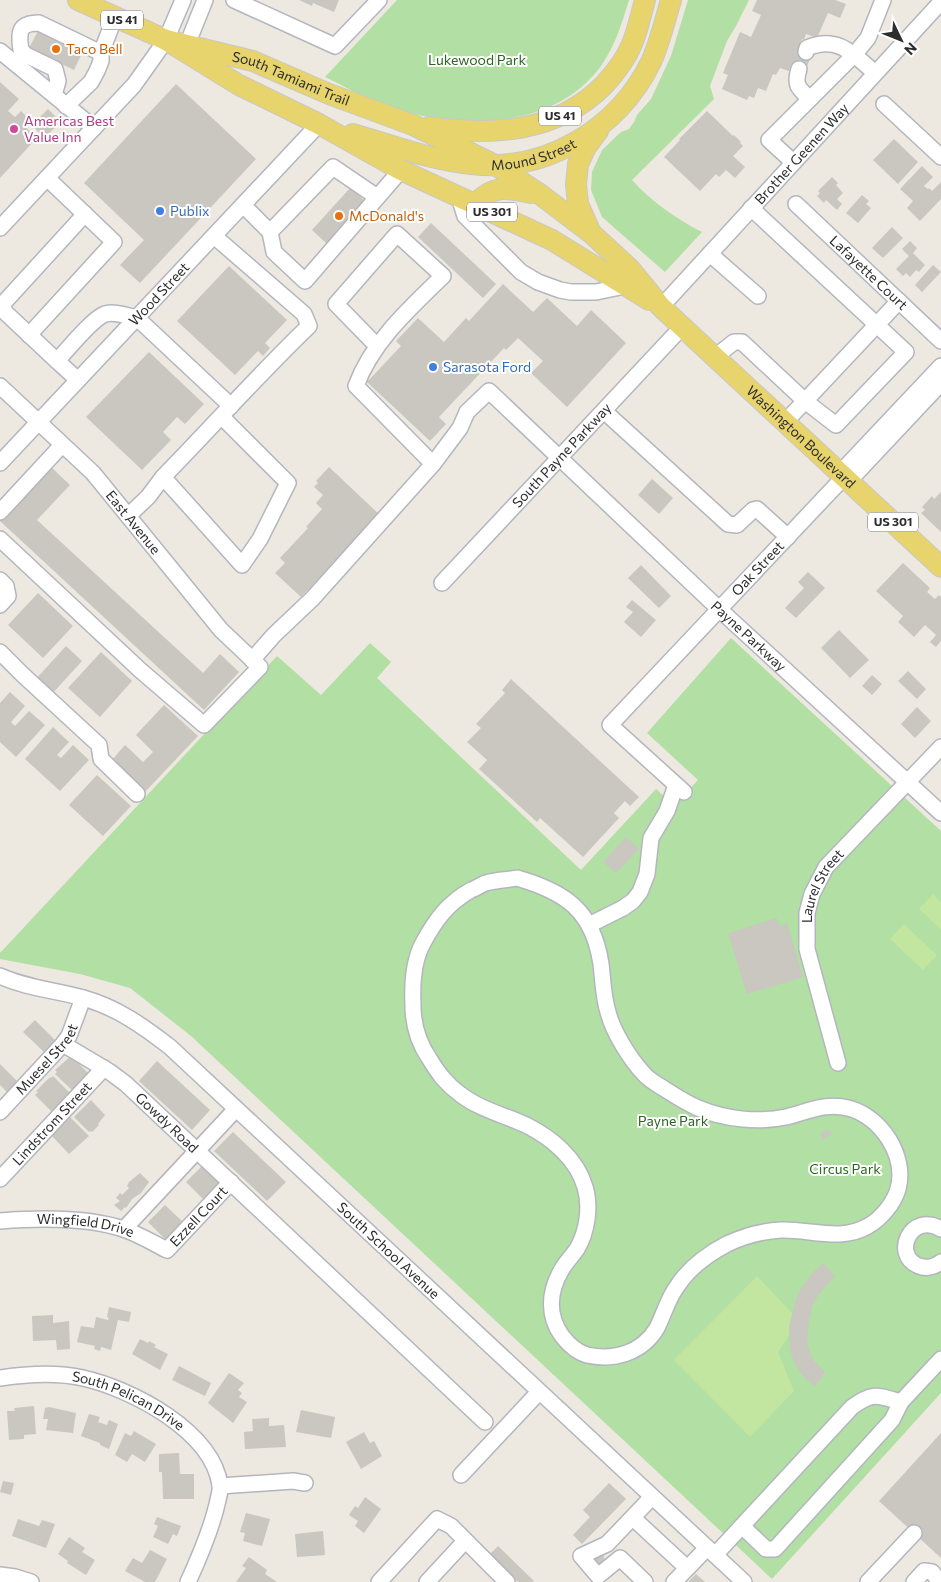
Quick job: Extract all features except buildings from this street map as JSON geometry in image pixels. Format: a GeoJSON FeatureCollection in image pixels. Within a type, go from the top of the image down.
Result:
{"type":"FeatureCollection","features":[{"type":"Feature","properties":{"kind":"main road","name":"South Tamiami Trail"},"geometry":{"type":"LineString","coordinates":[[78,0],[166,40],[239,85],[319,124]]}},
{"type":"Feature","properties":{"kind":"main road","name":"Mound Street"},"geometry":{"type":"LineString","coordinates":[[413,125],[463,131],[504,130],[533,126],[556,119],[575,109],[592,97],[611,78],[623,61],[632,44],[645,0]]}},
{"type":"Feature","properties":{"kind":"main road","name":"Mound Street"},"geometry":{"type":"LineString","coordinates":[[319,124],[442,159],[470,164],[497,166],[523,162],[559,151],[602,125],[622,105],[637,86],[651,61],[671,0]]}},
{"type":"Feature","properties":{"kind":"main road","name":"South Tamiami Trail"},"geometry":{"type":"LineString","coordinates":[[166,40],[253,61],[329,94],[413,125]]}},
{"type":"Feature","properties":{"kind":"main road","name":"Washington Boulevard"},"geometry":{"type":"LineString","coordinates":[[319,124],[401,170],[552,240],[661,307]]}},
{"type":"Feature","properties":{"kind":"main road","name":"Washington Boulevard"},"geometry":{"type":"LineString","coordinates":[[413,125],[497,166],[541,195],[591,233],[630,268],[661,307],[941,567]]}},
{"type":"Feature","properties":{"kind":"main road"},"geometry":{"type":"LineString","coordinates":[[591,233],[578,204],[578,164],[586,147],[602,125]]}},
{"type":"Feature","properties":{"kind":"main road"},"geometry":{"type":"LineString","coordinates":[[467,200],[495,189],[508,189],[541,195]]}},
{"type":"Feature","properties":{"kind":"street"},"geometry":{"type":"LineString","coordinates":[[0,228],[134,85],[166,40],[183,0]]}},
{"type":"Feature","properties":{"kind":"street"},"geometry":{"type":"LineString","coordinates":[[187,45],[205,0]]}},
{"type":"Feature","properties":{"kind":"street"},"geometry":{"type":"LineString","coordinates":[[234,0],[336,46],[378,0]]}},
{"type":"Feature","properties":{"kind":"street"},"geometry":{"type":"LineString","coordinates":[[793,162],[769,140],[854,55],[868,38],[883,0]]}},
{"type":"Feature","properties":{"kind":"street","name":"Brother Geenen Way"},"geometry":{"type":"LineString","coordinates":[[661,307],[941,2]]}},
{"type":"Feature","properties":{"kind":"street"},"geometry":{"type":"LineString","coordinates":[[66,106],[91,82],[101,61],[101,52],[115,17]]}},
{"type":"Feature","properties":{"kind":"street"},"geometry":{"type":"LineString","coordinates":[[54,96],[58,82],[55,69],[26,55],[21,50],[18,37],[22,27],[29,23],[39,23],[101,52]]}},
{"type":"Feature","properties":{"kind":"street"},"geometry":{"type":"LineString","coordinates":[[806,52],[807,48],[814,45],[835,44],[848,49],[875,73]]}},
{"type":"Feature","properties":{"kind":"street"},"geometry":{"type":"LineString","coordinates":[[0,51],[94,128]]}},
{"type":"Feature","properties":{"kind":"street"},"geometry":{"type":"LineString","coordinates":[[799,68],[796,78],[798,87],[810,99]]}},
{"type":"Feature","properties":{"kind":"street"},"geometry":{"type":"LineString","coordinates":[[884,104],[941,157]]}},
{"type":"Feature","properties":{"kind":"street","name":"Wood Street"},"geometry":{"type":"LineString","coordinates":[[0,463],[319,124]]}},
{"type":"Feature","properties":{"kind":"street"},"geometry":{"type":"LineString","coordinates":[[270,232],[333,167],[377,197]]}},
{"type":"Feature","properties":{"kind":"street"},"geometry":{"type":"LineString","coordinates":[[243,205],[270,232],[274,252],[305,281],[401,170]]}},
{"type":"Feature","properties":{"kind":"street"},"geometry":{"type":"LineString","coordinates":[[29,335],[114,242],[47,178]]}},
{"type":"Feature","properties":{"kind":"street"},"geometry":{"type":"LineString","coordinates":[[467,200],[465,216],[521,272],[538,282],[571,292],[596,292],[625,286]]}},
{"type":"Feature","properties":{"kind":"street","name":"Lafayette Court"},"geometry":{"type":"LineString","coordinates":[[796,204],[941,341]]}},
{"type":"Feature","properties":{"kind":"street"},"geometry":{"type":"LineString","coordinates":[[715,357],[734,342],[742,342],[805,401],[836,425],[906,352],[752,208]]}},
{"type":"Feature","properties":{"kind":"street"},"geometry":{"type":"LineString","coordinates":[[78,380],[6,313],[0,305],[85,214]]}},
{"type":"Feature","properties":{"kind":"street"},"geometry":{"type":"LineString","coordinates":[[0,539],[140,670],[204,725],[256,663],[274,635],[313,598],[434,464],[356,386],[361,372],[377,346],[404,314],[443,276],[397,234],[336,304],[377,346]]}},
{"type":"Feature","properties":{"kind":"street"},"geometry":{"type":"LineString","coordinates":[[128,516],[148,497],[163,477],[226,412],[264,369],[309,326],[304,314],[214,236]]}},
{"type":"Feature","properties":{"kind":"street"},"geometry":{"type":"LineString","coordinates":[[710,254],[758,296]]}},
{"type":"Feature","properties":{"kind":"street"},"geometry":{"type":"LineString","coordinates":[[785,422],[899,301]]}},
{"type":"Feature","properties":{"kind":"street"},"geometry":{"type":"LineString","coordinates":[[57,361],[84,331],[105,314],[117,313],[136,318],[226,412],[288,484],[260,539],[242,565],[163,477]]}},
{"type":"Feature","properties":{"kind":"street","name":"South Payne Parkway"},"geometry":{"type":"LineString","coordinates":[[442,583],[682,327]]}},
{"type":"Feature","properties":{"kind":"street"},"geometry":{"type":"LineString","coordinates":[[844,477],[941,366]]}},
{"type":"Feature","properties":{"kind":"street"},"geometry":{"type":"LineString","coordinates":[[844,477],[941,383]]}},
{"type":"Feature","properties":{"kind":"street","name":"East Avenue"},"geometry":{"type":"LineString","coordinates":[[0,386],[93,473],[220,630],[256,663]]}},
{"type":"Feature","properties":{"kind":"street","name":"Payne Parkway"},"geometry":{"type":"LineString","coordinates":[[434,464],[460,428],[467,412],[489,391],[719,609],[941,813]]}},
{"type":"Feature","properties":{"kind":"street"},"geometry":{"type":"LineString","coordinates":[[604,411],[728,524],[737,526],[753,510],[758,509],[788,537]]}},
{"type":"Feature","properties":{"kind":"street"},"geometry":{"type":"LineString","coordinates":[[0,512],[62,445]]}},
{"type":"Feature","properties":{"kind":"street","name":"Oak Street"},"geometry":{"type":"LineString","coordinates":[[590,925],[623,908],[633,901],[640,892],[647,874],[651,838],[680,788],[610,725],[844,477]]}},
{"type":"Feature","properties":{"kind":"street"},"geometry":{"type":"LineString","coordinates":[[0,580],[6,586],[8,596],[0,605]]}},
{"type":"Feature","properties":{"kind":"street"},"geometry":{"type":"LineString","coordinates":[[0,652],[22,675],[99,745],[101,759],[137,794]]}},
{"type":"Feature","properties":{"kind":"street","name":"Laurel Street"},"geometry":{"type":"LineString","coordinates":[[838,1063],[807,949],[807,913],[812,894],[826,867],[941,747]]}},
{"type":"Feature","properties":{"kind":"street"},"geometry":{"type":"LineString","coordinates":[[517,878],[543,885],[561,895],[580,911],[590,925],[597,946],[608,1014],[626,1050],[645,1076],[668,1092],[698,1108],[732,1118],[766,1119],[784,1117],[815,1108],[830,1106],[845,1107],[862,1112],[879,1124],[891,1143],[897,1160],[899,1177],[899,1187],[893,1201],[870,1226],[856,1232],[837,1235],[782,1230],[748,1235],[703,1258],[677,1286],[658,1326],[649,1340],[635,1350],[615,1357],[604,1358],[582,1354],[569,1346],[556,1326],[550,1305],[553,1287],[562,1268],[580,1244],[589,1213],[586,1188],[572,1160],[552,1142],[528,1126],[463,1097],[442,1079],[424,1050],[413,1023],[412,990],[417,954],[433,924],[455,900],[485,883],[517,878]]}},
{"type":"Feature","properties":{"kind":"street","name":"South School Avenue"},"geometry":{"type":"LineString","coordinates":[[0,976],[19,983],[83,998],[124,1014],[170,1047],[744,1582]]}},
{"type":"Feature","properties":{"kind":"street","name":"Muesel Street"},"geometry":{"type":"LineString","coordinates":[[0,1112],[64,1044],[69,1036],[83,998]]}},
{"type":"Feature","properties":{"kind":"street","name":"Gowdy Road"},"geometry":{"type":"LineString","coordinates":[[64,1044],[117,1077],[485,1422]]}},
{"type":"Feature","properties":{"kind":"street","name":"Lindstrom Street"},"geometry":{"type":"LineString","coordinates":[[0,1179],[104,1068]]}},
{"type":"Feature","properties":{"kind":"street"},"geometry":{"type":"LineString","coordinates":[[124,1230],[236,1109]]}},
{"type":"Feature","properties":{"kind":"street","name":"Ezzell Court"},"geometry":{"type":"LineString","coordinates":[[167,1250],[231,1182]]}},
{"type":"Feature","properties":{"kind":"street","name":"Wingfield Drive"},"geometry":{"type":"LineString","coordinates":[[0,1221],[41,1220],[98,1224],[124,1230],[167,1250]]}},
{"type":"Feature","properties":{"kind":"street"},"geometry":{"type":"LineString","coordinates":[[941,1229],[934,1225],[920,1226],[910,1233],[906,1245],[910,1259],[915,1264],[930,1268],[941,1262]]}},
{"type":"Feature","properties":{"kind":"street"},"geometry":{"type":"LineString","coordinates":[[742,1526],[766,1549],[775,1549],[892,1420],[900,1402],[941,1359]]}},
{"type":"Feature","properties":{"kind":"street","name":"South Pelican Drive"},"geometry":{"type":"LineString","coordinates":[[0,1378],[34,1375],[67,1376],[100,1383],[135,1398],[158,1411],[198,1441],[213,1462],[220,1486]]}},
{"type":"Feature","properties":{"kind":"street"},"geometry":{"type":"LineString","coordinates":[[461,1475],[539,1392]]}},
{"type":"Feature","properties":{"kind":"street"},"geometry":{"type":"LineString","coordinates":[[674,1582],[687,1568],[742,1526],[852,1407],[866,1397],[880,1396],[900,1402]]}},
{"type":"Feature","properties":{"kind":"street"},"geometry":{"type":"LineString","coordinates":[[188,1582],[214,1520],[220,1486],[293,1481],[305,1483]]}},
{"type":"Feature","properties":{"kind":"street"},"geometry":{"type":"LineString","coordinates":[[620,1558],[598,1576],[581,1556],[607,1544],[652,1497]]}},
{"type":"Feature","properties":{"kind":"street"},"geometry":{"type":"LineString","coordinates":[[633,1518],[687,1568]]}},
{"type":"Feature","properties":{"kind":"street"},"geometry":{"type":"LineString","coordinates":[[379,1582],[437,1519],[451,1526],[507,1582]]}},
{"type":"Feature","properties":{"kind":"street"},"geometry":{"type":"LineString","coordinates":[[868,1582],[914,1533]]}},
{"type":"Feature","properties":{"kind":"street"},"geometry":{"type":"LineString","coordinates":[[427,1582],[465,1541]]}},
{"type":"Feature","properties":{"kind":"street"},"geometry":{"type":"LineString","coordinates":[[607,1544],[645,1582]]}},
{"type":"Feature","properties":{"kind":"street"},"geometry":{"type":"LineString","coordinates":[[914,1582],[924,1571],[932,1572],[940,1582]]}},
{"type":"Feature","properties":{"kind":"street"},"geometry":{"type":"LineString","coordinates":[[0,1575],[31,1582]]}},
{"type":"Feature","properties":{"kind":"green space","name":"Lukewood Park"},"geometry":{"type":"Polygon","coordinates":[[[397,0],[629,0],[621,26],[610,50],[601,66],[581,87],[558,103],[532,113],[504,119],[475,121],[417,115],[390,108],[325,77],[397,0]]]}},
{"type":"Feature","properties":{"kind":"green space"},"geometry":{"type":"Polygon","coordinates":[[[688,0],[749,0],[727,41],[710,86],[714,99],[632,180],[664,209],[702,232],[665,272],[602,217],[591,190],[592,172],[602,150],[621,132],[629,129],[637,115],[651,99],[671,56],[688,0]]]}},
{"type":"Feature","properties":{"kind":"green space","name":"Payne Park"},"geometry":{"type":"Polygon","coordinates":[[[731,638],[941,831],[941,1393],[772,1579],[191,1036],[130,988],[80,974],[0,959],[0,953],[277,656],[321,695],[370,643],[391,662],[377,678],[581,870],[656,789],[674,805],[698,780],[647,733],[731,638]]]}},
{"type":"Feature","properties":{"kind":"green space"},"geometry":{"type":"Polygon","coordinates":[[[933,894],[941,902],[941,930],[919,909],[933,894]]]}},
{"type":"Feature","properties":{"kind":"green space"},"geometry":{"type":"Polygon","coordinates":[[[904,924],[937,955],[923,970],[890,939],[904,924]]]}},
{"type":"Feature","properties":{"kind":"green space"},"geometry":{"type":"Polygon","coordinates":[[[757,1276],[794,1315],[795,1327],[778,1352],[794,1391],[750,1437],[674,1360],[757,1276]]]}},
{"type":"Feature","properties":{"kind":"place","name":"Taco Bell"},"geometry":{"type":"Point","coordinates":[56,49]}},
{"type":"Feature","properties":{"kind":"place","name":"Americas Best Value Inn"},"geometry":{"type":"Point","coordinates":[14,129]}},
{"type":"Feature","properties":{"kind":"place","name":"Publix"},"geometry":{"type":"Point","coordinates":[160,211]}},
{"type":"Feature","properties":{"kind":"place","name":"McDonald's"},"geometry":{"type":"Point","coordinates":[339,216]}},
{"type":"Feature","properties":{"kind":"place","name":"Sarasota Ford"},"geometry":{"type":"Point","coordinates":[433,367]}},
{"type":"Feature","properties":{"kind":"park label","name":"Circus Park"},"geometry":{"type":"Point","coordinates":[845,1169]}}]}
